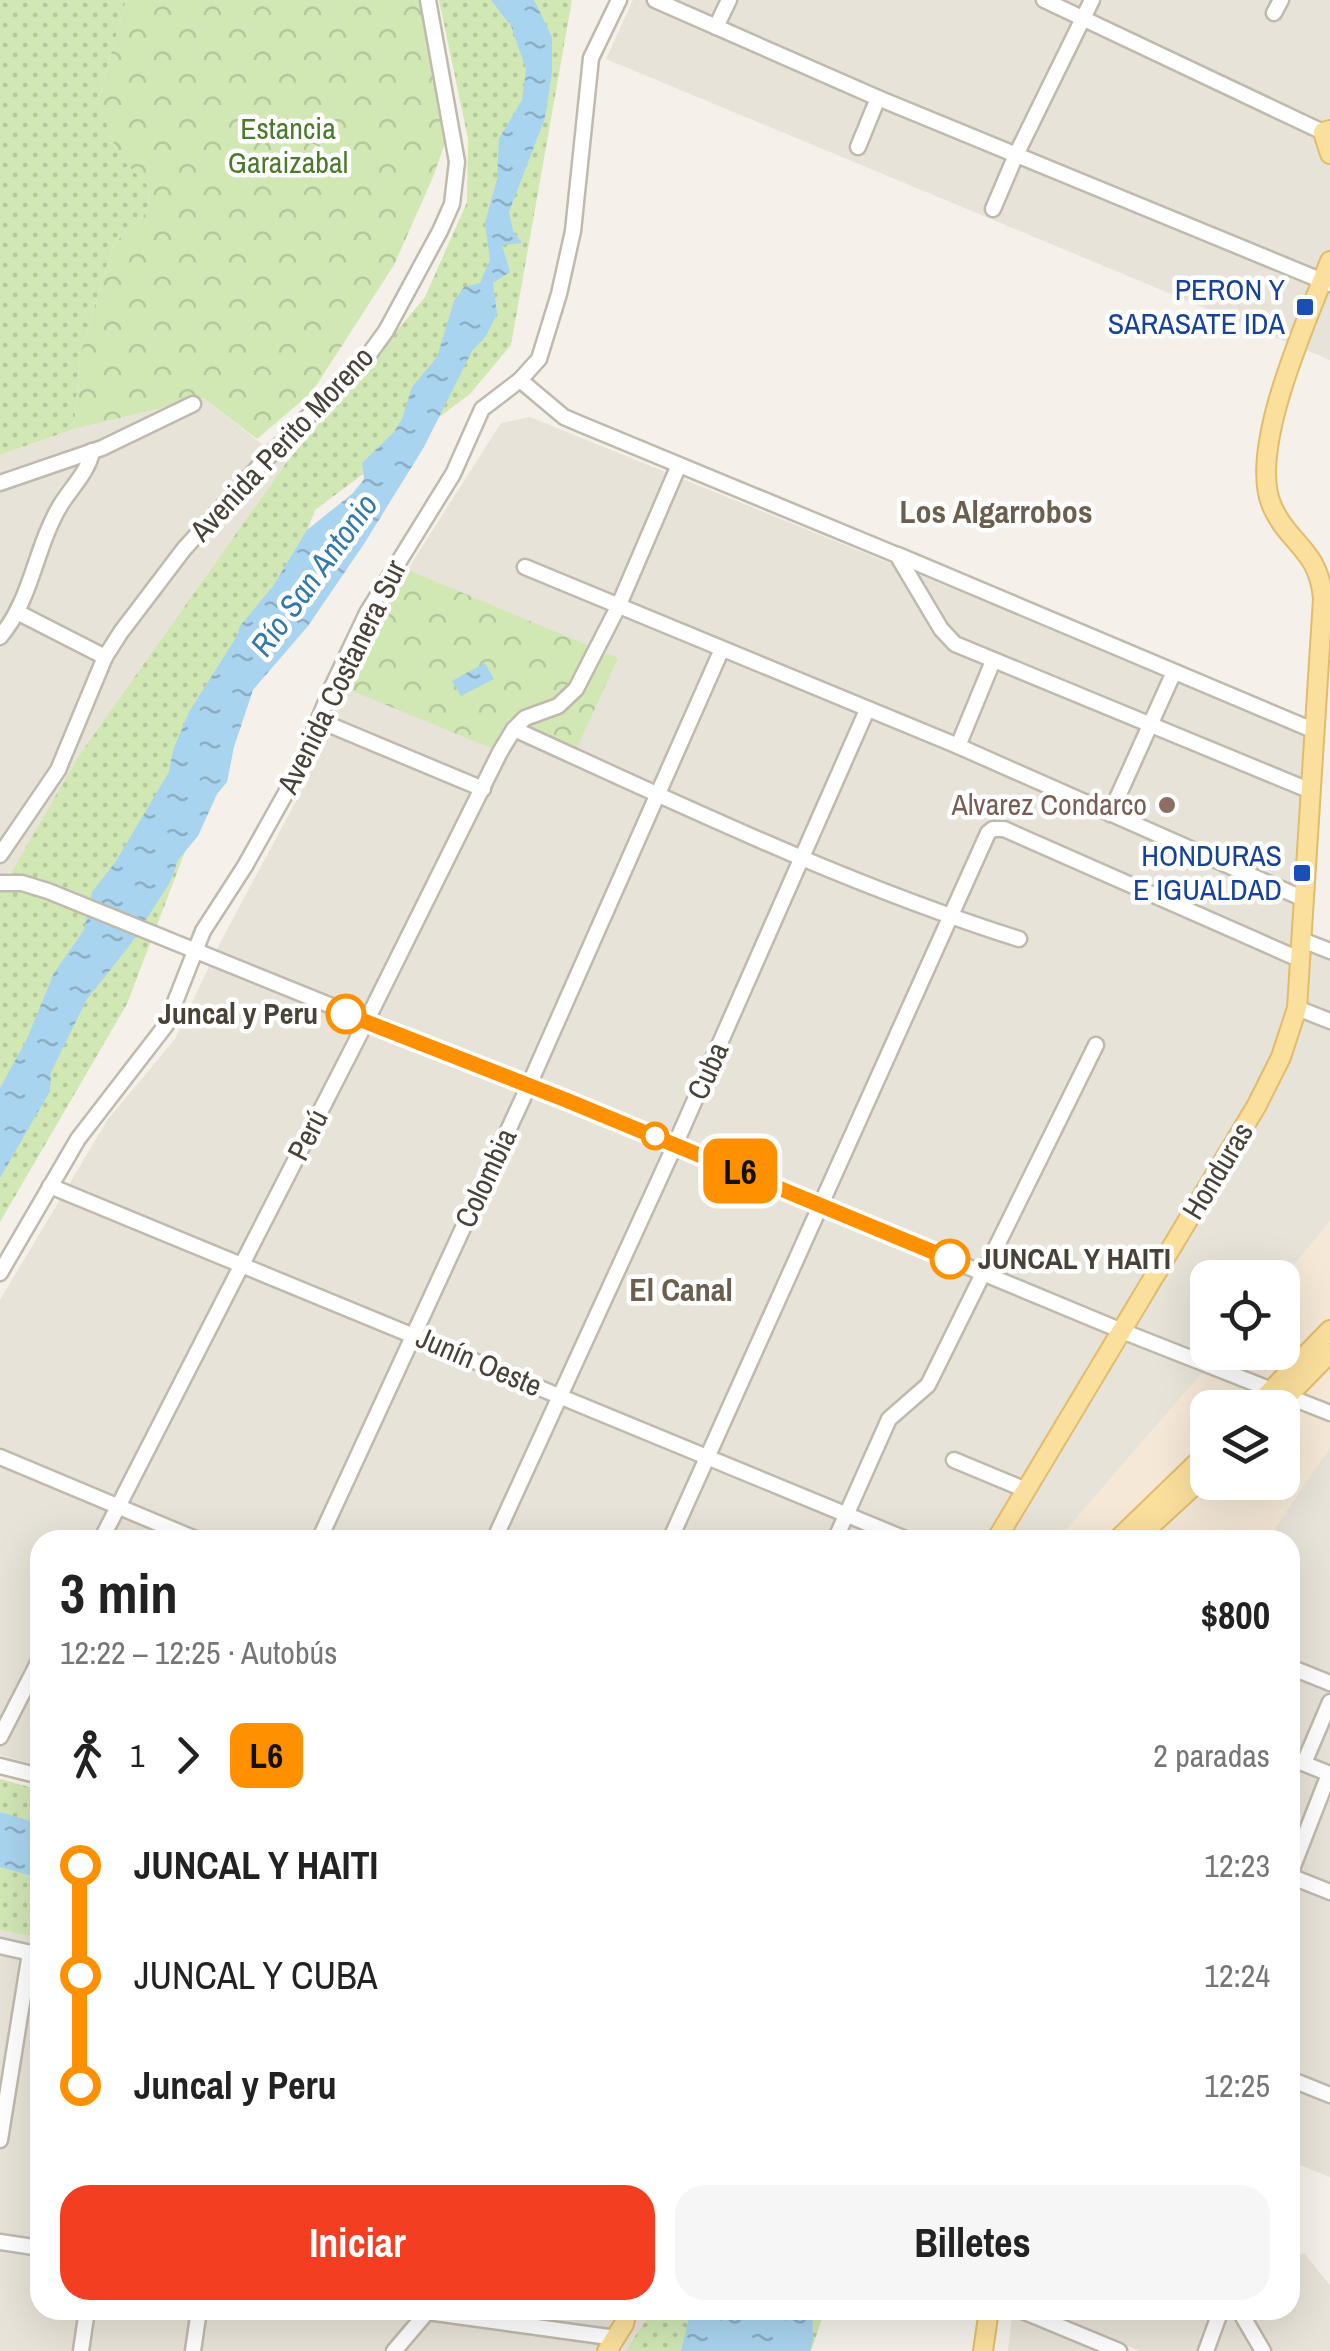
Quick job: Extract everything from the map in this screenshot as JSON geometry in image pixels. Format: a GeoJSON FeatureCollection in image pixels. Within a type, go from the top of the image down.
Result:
{"type":"FeatureCollection","features":[{"type":"Feature","properties":{"kind":"main road"},"geometry":{"type":"LineString","coordinates":[[1327,131],[1330,154]]}},
{"type":"Feature","properties":{"kind":"main road","name":"Honduras"},"geometry":{"type":"LineString","coordinates":[[1002,1530],[1270,1083],[1297,1008],[1322,583],[1311,556],[1270,502],[1264,463],[1294,351],[1326,282],[1330,261]]}},
{"type":"Feature","properties":{"kind":"main road"},"geometry":{"type":"LineString","coordinates":[[1283,1390],[1330,1333]]}},
{"type":"Feature","properties":{"kind":"main road"},"geometry":{"type":"LineString","coordinates":[[1287,1390],[1330,1354]]}},
{"type":"Feature","properties":{"kind":"main road"},"geometry":{"type":"LineString","coordinates":[[1127,1530],[1190,1469]]}},
{"type":"Feature","properties":{"kind":"main road"},"geometry":{"type":"LineString","coordinates":[[1146,1530],[1190,1490]]}},
{"type":"Feature","properties":{"kind":"main road"},"geometry":{"type":"LineString","coordinates":[[612,2344],[625,2320]]}},
{"type":"Feature","properties":{"kind":"main road"},"geometry":{"type":"LineString","coordinates":[[983,2351],[988,2320]]}},
{"type":"Feature","properties":{"kind":"main road"},"geometry":{"type":"LineString","coordinates":[[996,2351],[1000,2320]]}},
{"type":"Feature","properties":{"kind":"street","name":"Avenida Perito Moreno"},"geometry":{"type":"LineString","coordinates":[[0,855],[58,770],[105,657],[184,549],[368,357],[440,231],[452,204],[457,162],[428,0]]}},
{"type":"Feature","properties":{"kind":"street","name":"Avenida Costanera Sur"},"geometry":{"type":"LineString","coordinates":[[0,1273],[94,1116],[166,1025],[194,952],[297,773],[367,613],[453,474],[482,409],[539,360],[559,294],[576,204],[588,70],[618,0]]}},
{"type":"Feature","properties":{"kind":"street"},"geometry":{"type":"LineString","coordinates":[[716,27],[729,0]]}},
{"type":"Feature","properties":{"kind":"street"},"geometry":{"type":"LineString","coordinates":[[1044,0],[1327,131]]}},
{"type":"Feature","properties":{"kind":"street"},"geometry":{"type":"LineString","coordinates":[[993,209],[1092,0]]}},
{"type":"Feature","properties":{"kind":"street"},"geometry":{"type":"LineString","coordinates":[[662,2],[878,98],[1326,282]]}},
{"type":"Feature","properties":{"kind":"street"},"geometry":{"type":"LineString","coordinates":[[858,147],[878,98]]}},
{"type":"Feature","properties":{"kind":"street"},"geometry":{"type":"LineString","coordinates":[[520,380],[564,417],[1315,730]]}},
{"type":"Feature","properties":{"kind":"street"},"geometry":{"type":"LineString","coordinates":[[0,483],[92,451],[193,404]]}},
{"type":"Feature","properties":{"kind":"street"},"geometry":{"type":"LineString","coordinates":[[0,637],[19,612],[56,512],[91,459],[92,451]]}},
{"type":"Feature","properties":{"kind":"street"},"geometry":{"type":"LineString","coordinates":[[679,465],[618,606],[576,689],[558,706],[525,718],[514,729],[802,856],[952,918],[1018,939]]}},
{"type":"Feature","properties":{"kind":"street"},"geometry":{"type":"LineString","coordinates":[[897,555],[954,644],[1311,791]]}},
{"type":"Feature","properties":{"kind":"street"},"geometry":{"type":"LineString","coordinates":[[525,567],[958,746],[1304,899]]}},
{"type":"Feature","properties":{"kind":"street"},"geometry":{"type":"LineString","coordinates":[[19,612],[105,657]]}},
{"type":"Feature","properties":{"kind":"street","name":"Colombia"},"geometry":{"type":"LineString","coordinates":[[324,1530],[529,1086],[722,650]]}},
{"type":"Feature","properties":{"kind":"street"},"geometry":{"type":"LineString","coordinates":[[958,746],[994,661]]}},
{"type":"Feature","properties":{"kind":"street"},"geometry":{"type":"LineString","coordinates":[[1110,814],[1174,672]]}},
{"type":"Feature","properties":{"kind":"street","name":"Cuba"},"geometry":{"type":"LineString","coordinates":[[499,1530],[676,1145],[867,710]]}},
{"type":"Feature","properties":{"kind":"street"},"geometry":{"type":"LineString","coordinates":[[318,720],[482,789]]}},
{"type":"Feature","properties":{"kind":"street","name":"Perú"},"geometry":{"type":"LineString","coordinates":[[106,1530],[514,729]]}},
{"type":"Feature","properties":{"kind":"street"},"geometry":{"type":"LineString","coordinates":[[674,1530],[952,918],[984,838],[993,829],[1004,829],[1302,960]]}},
{"type":"Feature","properties":{"kind":"street"},"geometry":{"type":"LineString","coordinates":[[3,882],[48,891],[676,1145],[1122,1331],[1253,1390]]}},
{"type":"Feature","properties":{"kind":"street"},"geometry":{"type":"LineString","coordinates":[[1302,940],[1330,951]]}},
{"type":"Feature","properties":{"kind":"street"},"geometry":{"type":"LineString","coordinates":[[1297,1008],[1330,1021]]}},
{"type":"Feature","properties":{"kind":"street"},"geometry":{"type":"LineString","coordinates":[[839,1530],[888,1420],[928,1386],[1096,1044]]}},
{"type":"Feature","properties":{"kind":"street","name":"Junín Oeste"},"geometry":{"type":"LineString","coordinates":[[50,1186],[883,1530]]}},
{"type":"Feature","properties":{"kind":"street"},"geometry":{"type":"LineString","coordinates":[[1300,1406],[1330,1413]]}},
{"type":"Feature","properties":{"kind":"street"},"geometry":{"type":"LineString","coordinates":[[0,1457],[174,1530]]}},
{"type":"Feature","properties":{"kind":"street"},"geometry":{"type":"LineString","coordinates":[[954,1460],[1026,1490]]}},
{"type":"Feature","properties":{"kind":"street"},"geometry":{"type":"LineString","coordinates":[[1300,1671],[1330,1684]]}},
{"type":"Feature","properties":{"kind":"street"},"geometry":{"type":"LineString","coordinates":[[0,1737],[30,1678]]}},
{"type":"Feature","properties":{"kind":"street"},"geometry":{"type":"LineString","coordinates":[[1300,1755],[1330,1702]]}},
{"type":"Feature","properties":{"kind":"street"},"geometry":{"type":"LineString","coordinates":[[1300,1761],[1329,1774],[1300,1848]]}},
{"type":"Feature","properties":{"kind":"street"},"geometry":{"type":"LineString","coordinates":[[0,1766],[30,1774]]}},
{"type":"Feature","properties":{"kind":"street"},"geometry":{"type":"LineString","coordinates":[[1300,1878],[1330,1892]]}},
{"type":"Feature","properties":{"kind":"street"},"geometry":{"type":"LineString","coordinates":[[0,1946],[30,1953]]}},
{"type":"Feature","properties":{"kind":"street"},"geometry":{"type":"LineString","coordinates":[[0,2140],[30,1981]]}},
{"type":"Feature","properties":{"kind":"street"},"geometry":{"type":"LineString","coordinates":[[1300,2083],[1330,2095]]}},
{"type":"Feature","properties":{"kind":"street"},"geometry":{"type":"LineString","coordinates":[[0,2242],[30,2246]]}},
{"type":"Feature","properties":{"kind":"street"},"geometry":{"type":"LineString","coordinates":[[81,2351],[86,2320]]}},
{"type":"Feature","properties":{"kind":"street"},"geometry":{"type":"LineString","coordinates":[[193,2351],[198,2320]]}},
{"type":"Feature","properties":{"kind":"street"},"geometry":{"type":"LineString","coordinates":[[394,2351],[416,2320]]}},
{"type":"Feature","properties":{"kind":"street"},"geometry":{"type":"LineString","coordinates":[[475,2320],[612,2344]]}},
{"type":"Feature","properties":{"kind":"street"},"geometry":{"type":"LineString","coordinates":[[1044,2320],[1119,2351]]}},
{"type":"Feature","properties":{"kind":"street"},"geometry":{"type":"LineString","coordinates":[[1206,2351],[1217,2320]]}},
{"type":"Feature","properties":{"kind":"street"},"geometry":{"type":"LineString","coordinates":[[1245,2320],[1263,2351]]}},
{"type":"Feature","properties":{"kind":"shaded area"},"geometry":{"type":"Polygon","coordinates":[[[633,0],[1330,0],[1330,360],[606,59],[633,0]]]}},
{"type":"Feature","properties":{"kind":"shaded area"},"geometry":{"type":"Polygon","coordinates":[[[203,398],[286,463],[78,757],[0,892],[0,455],[74,429],[203,398]]]}},
{"type":"Feature","properties":{"kind":"shaded area"},"geometry":{"type":"Polygon","coordinates":[[[530,417],[1310,734],[1297,943],[1330,958],[1330,2177],[1300,2165],[1300,1530],[30,1530],[30,1763],[0,1755],[0,1300],[108,1119],[175,1039],[221,941],[302,790],[352,669],[413,561],[501,423],[530,417]]]}},
{"type":"Feature","properties":{"kind":"shaded area"},"geometry":{"type":"Polygon","coordinates":[[[1330,1221],[1330,1448],[1300,1492],[1300,1390],[1190,1390],[1190,1500],[1294,1500],[1274,1530],[1066,1530],[1204,1370],[1300,1370],[1298,1260],[1330,1221]]]}},
{"type":"Feature","properties":{"kind":"shaded area"},"geometry":{"type":"Polygon","coordinates":[[[0,1930],[30,1936],[30,2320],[646,2320],[625,2351],[0,2351],[0,1930]]]}},
{"type":"Feature","properties":{"kind":"shaded area"},"geometry":{"type":"Polygon","coordinates":[[[1304,2253],[1330,2285],[1330,2351],[1140,2351],[1064,2320],[1300,2320],[1300,2255],[1304,2253]]]}},
{"type":"Feature","properties":{"kind":"shaded area"},"geometry":{"type":"Polygon","coordinates":[[[1012,2320],[1020,2320],[1097,2351],[1008,2351],[1012,2320]]]}},
{"type":"Feature","properties":{"kind":"green space"},"geometry":{"type":"Polygon","coordinates":[[[0,0],[126,0],[98,101],[118,155],[148,186],[149,210],[113,245],[80,355],[74,429],[0,455],[0,0]]]}},
{"type":"Feature","properties":{"kind":"green space","name":"Estancia Garaizabal"},"geometry":{"type":"Polygon","coordinates":[[[126,0],[421,0],[450,129],[433,177],[394,265],[312,392],[257,439],[203,398],[74,429],[80,355],[113,245],[149,210],[148,186],[118,155],[98,101],[126,0]]]}},
{"type":"Feature","properties":{"kind":"green space"},"geometry":{"type":"Polygon","coordinates":[[[439,0],[572,0],[511,345],[470,394],[315,510],[127,1004],[0,1222],[0,892],[78,757],[286,463],[425,297],[467,202],[468,139],[439,0]]]}},
{"type":"Feature","properties":{"kind":"green space"},"geometry":{"type":"Polygon","coordinates":[[[408,570],[618,658],[576,750],[509,718],[491,748],[340,686],[408,570]]]}},
{"type":"Feature","properties":{"kind":"green space"},"geometry":{"type":"Polygon","coordinates":[[[0,1779],[30,1787],[30,1936],[0,1930],[0,1779]]]}},
{"type":"Feature","properties":{"kind":"green space"},"geometry":{"type":"Polygon","coordinates":[[[646,2320],[822,2320],[811,2351],[625,2351],[646,2320]]]}},
{"type":"Feature","properties":{"kind":"water","name":"Río San Antonio"},"geometry":{"type":"Polygon","coordinates":[[[491,0],[534,0],[552,37],[552,72],[545,118],[509,212],[513,231],[522,243],[502,245],[510,272],[493,283],[497,314],[486,336],[472,351],[424,447],[364,544],[308,626],[253,690],[227,782],[130,945],[87,999],[51,1072],[50,1091],[0,1178],[0,1088],[26,1041],[54,973],[84,930],[92,892],[116,861],[169,772],[173,750],[189,712],[240,626],[273,586],[307,530],[353,493],[364,479],[362,463],[394,432],[412,387],[437,357],[454,301],[464,287],[480,283],[490,260],[485,223],[497,179],[499,139],[522,100],[526,69],[511,26],[491,0]]]}},
{"type":"Feature","properties":{"kind":"water"},"geometry":{"type":"Polygon","coordinates":[[[485,663],[494,679],[461,696],[452,681],[485,663]]]}},
{"type":"Feature","properties":{"kind":"water"},"geometry":{"type":"Polygon","coordinates":[[[0,1812],[30,1821],[30,1875],[0,1867],[0,1812]]]}},
{"type":"Feature","properties":{"kind":"water"},"geometry":{"type":"Polygon","coordinates":[[[689,2320],[812,2320],[810,2351],[681,2351],[689,2320]]]}},
{"type":"Feature","properties":{"kind":"bus line","name":"L6"},"geometry":{"type":"LineString","coordinates":[[346,1014],[566,1100],[950,1259]]}},
{"type":"Feature","properties":{"kind":"place","name":"PERON Y SARASATE IDA"},"geometry":{"type":"Point","coordinates":[1305,307]}},
{"type":"Feature","properties":{"kind":"place","name":"Alvarez Condarco"},"geometry":{"type":"Point","coordinates":[1167,805]}},
{"type":"Feature","properties":{"kind":"place","name":"HONDURAS E IGUALDAD"},"geometry":{"type":"Point","coordinates":[1302,873]}},
{"type":"Feature","properties":{"kind":"place","name":"Juncal y Peru"},"geometry":{"type":"Point","coordinates":[346,1014]}},
{"type":"Feature","properties":{"kind":"place","name":"JUNCAL Y HAITI"},"geometry":{"type":"Point","coordinates":[950,1259]}},
{"type":"Feature","properties":{"kind":"district","name":"Los Algarrobos"},"geometry":{"type":"Point","coordinates":[996,512]}},
{"type":"Feature","properties":{"kind":"district","name":"El Canal"},"geometry":{"type":"Point","coordinates":[681,1290]}}]}
